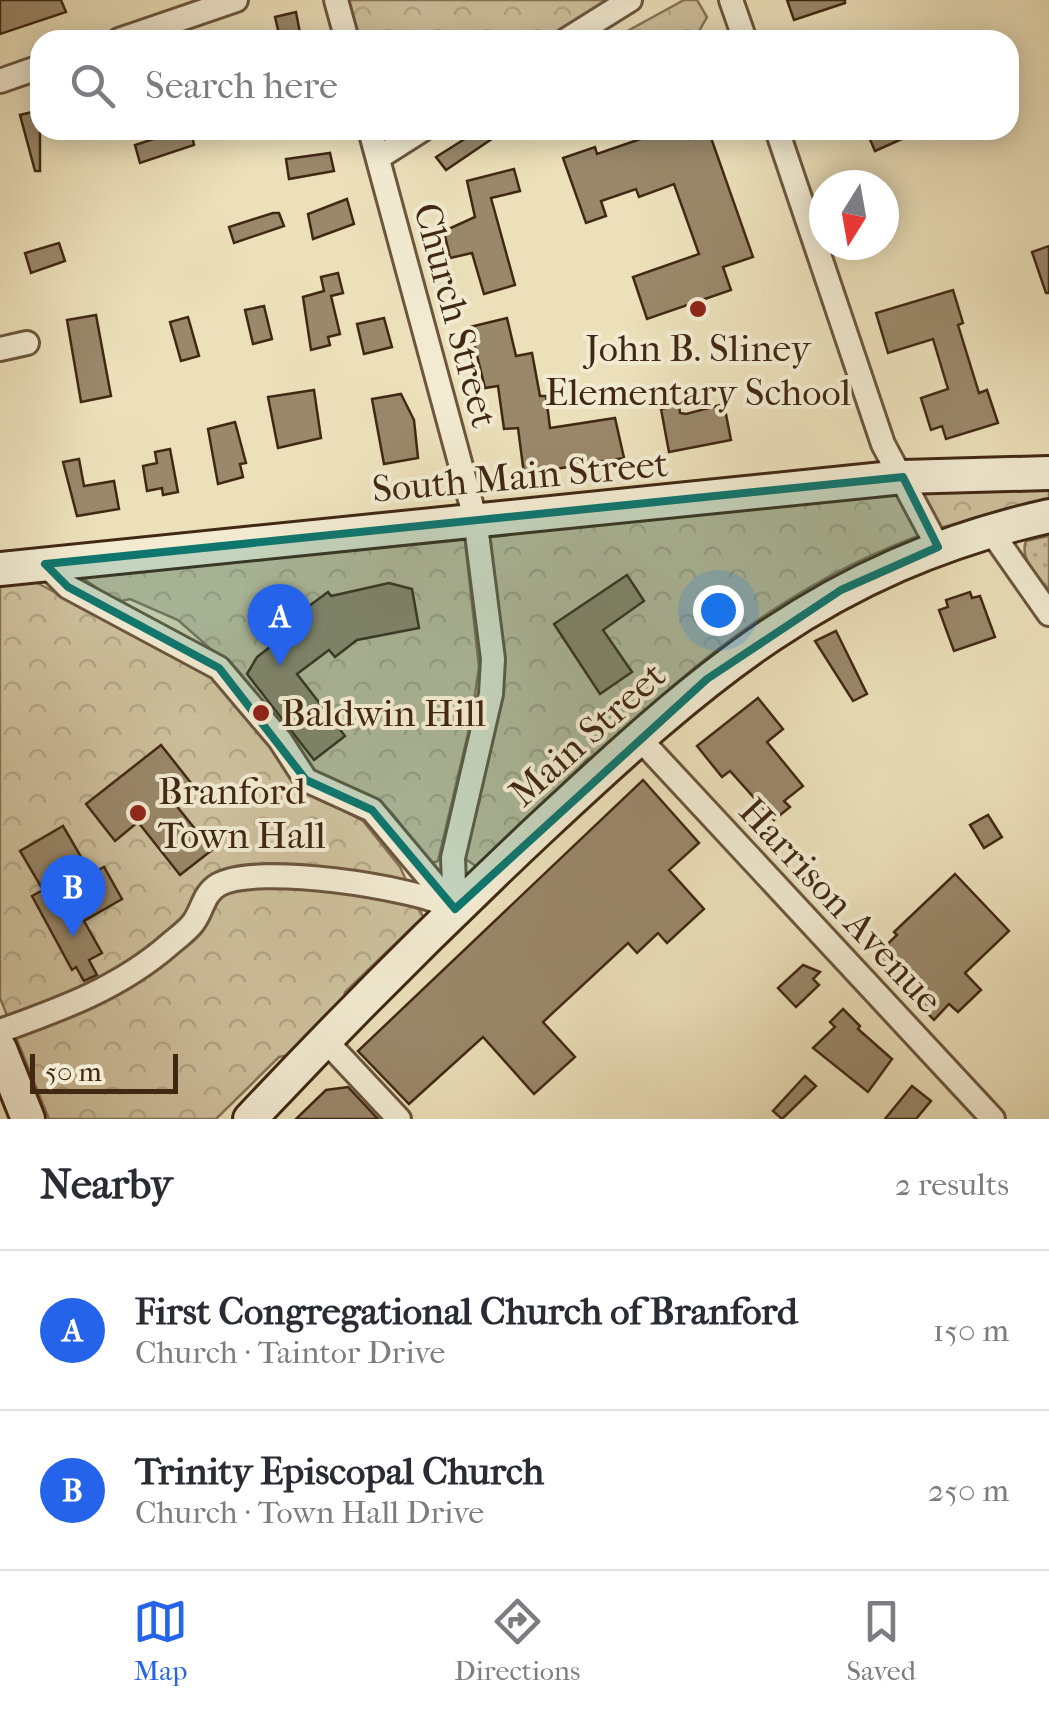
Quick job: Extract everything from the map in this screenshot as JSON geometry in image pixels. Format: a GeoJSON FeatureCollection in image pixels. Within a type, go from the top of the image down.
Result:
{"type":"FeatureCollection","features":[{"type":"Feature","properties":{"kind":"street"},"geometry":{"type":"LineString","coordinates":[[148,30],[236,0]]}},
{"type":"Feature","properties":{"kind":"street"},"geometry":{"type":"LineString","coordinates":[[336,0],[344,30]]}},
{"type":"Feature","properties":{"kind":"street"},"geometry":{"type":"LineString","coordinates":[[582,30],[630,0]]}},
{"type":"Feature","properties":{"kind":"street"},"geometry":{"type":"LineString","coordinates":[[731,0],[742,30]]}},
{"type":"Feature","properties":{"kind":"street"},"geometry":{"type":"LineString","coordinates":[[0,81],[30,70]]}},
{"type":"Feature","properties":{"kind":"street","name":"Church Street"},"geometry":{"type":"LineString","coordinates":[[373,140],[475,518],[494,676],[453,858],[455,909]]}},
{"type":"Feature","properties":{"kind":"street"},"geometry":{"type":"LineString","coordinates":[[378,158],[406,140]]}},
{"type":"Feature","properties":{"kind":"street"},"geometry":{"type":"LineString","coordinates":[[780,140],[883,444],[938,546]]}},
{"type":"Feature","properties":{"kind":"street"},"geometry":{"type":"LineString","coordinates":[[0,350],[27,344]]}},
{"type":"Feature","properties":{"kind":"street","name":"South Main Street"},"geometry":{"type":"LineString","coordinates":[[0,570],[475,518],[903,477],[1049,473]]}},
{"type":"Feature","properties":{"kind":"street","name":"Main Street"},"geometry":{"type":"LineString","coordinates":[[250,1119],[455,909],[638,738],[770,632],[841,590],[938,546],[1049,516]]}},
{"type":"Feature","properties":{"kind":"street"},"geometry":{"type":"LineString","coordinates":[[990,530],[1049,614]]}},
{"type":"Feature","properties":{"kind":"street"},"geometry":{"type":"LineString","coordinates":[[45,564],[68,587],[219,668],[280,740],[302,776],[320,790],[372,810],[455,909]]}},
{"type":"Feature","properties":{"kind":"street","name":"Harrison Avenue"},"geometry":{"type":"LineString","coordinates":[[638,738],[993,1119]]}},
{"type":"Feature","properties":{"kind":"street"},"geometry":{"type":"LineString","coordinates":[[0,1032],[93,996],[142,967],[192,925],[210,892],[231,880],[259,876],[401,890],[455,909]]}},
{"type":"Feature","properties":{"kind":"street"},"geometry":{"type":"LineString","coordinates":[[325,1040],[399,1119]]}},
{"type":"Feature","properties":{"kind":"street"},"geometry":{"type":"LineString","coordinates":[[0,1049],[28,1119]]}},
{"type":"Feature","properties":{"kind":"highlighted area"},"geometry":{"type":"Polygon","coordinates":[[[903,477],[938,547],[841,590],[707,679],[455,909],[372,810],[306,780],[219,668],[68,587],[45,564],[475,518],[903,477]]]}},
{"type":"Feature","properties":{"kind":"green space"},"geometry":{"type":"Polygon","coordinates":[[[336,0],[630,0],[582,30],[344,30],[336,0]]]}},
{"type":"Feature","properties":{"kind":"green space"},"geometry":{"type":"Polygon","coordinates":[[[684,0],[697,0],[707,17],[700,30],[629,30],[684,0]]]}},
{"type":"Feature","properties":{"kind":"green space"},"geometry":{"type":"Polygon","coordinates":[[[1049,485],[1049,502],[979,517],[890,547],[799,594],[755,622],[673,686],[600,757],[588,759],[480,869],[464,858],[480,780],[488,535],[897,493],[1049,485]]]}},
{"type":"Feature","properties":{"kind":"green space"},"geometry":{"type":"Polygon","coordinates":[[[456,534],[465,541],[479,667],[471,721],[438,861],[432,863],[390,811],[361,792],[312,777],[239,674],[178,620],[130,599],[117,602],[81,577],[456,534]]]}},
{"type":"Feature","properties":{"kind":"green space"},"geometry":{"type":"Polygon","coordinates":[[[1049,536],[1049,590],[1031,567],[1025,548],[1026,541],[1049,536]]]}},
{"type":"Feature","properties":{"kind":"green space"},"geometry":{"type":"Polygon","coordinates":[[[28,578],[210,675],[263,734],[296,786],[363,821],[400,867],[423,917],[345,992],[343,1004],[290,1055],[279,1057],[216,1119],[49,1119],[0,998],[0,581],[28,578]]]}},
{"type":"Feature","properties":{"kind":"building"},"geometry":{"type":"Polygon","coordinates":[[[0,0],[61,0],[66,12],[0,34],[0,0]]]}},
{"type":"Feature","properties":{"kind":"building"},"geometry":{"type":"Polygon","coordinates":[[[787,0],[845,0],[845,3],[794,20],[787,0]]]}},
{"type":"Feature","properties":{"kind":"building"},"geometry":{"type":"Polygon","coordinates":[[[296,12],[299,30],[278,30],[275,17],[296,12]]]}},
{"type":"Feature","properties":{"kind":"building"},"geometry":{"type":"Polygon","coordinates":[[[30,112],[30,140],[40,140],[40,171],[35,171],[20,115],[30,112]]]}},
{"type":"Feature","properties":{"kind":"building"},"geometry":{"type":"Polygon","coordinates":[[[150,140],[193,140],[194,145],[140,163],[135,145],[150,140]]]}},
{"type":"Feature","properties":{"kind":"building"},"geometry":{"type":"Polygon","coordinates":[[[463,140],[490,140],[446,170],[436,157],[463,140]]]}},
{"type":"Feature","properties":{"kind":"building"},"geometry":{"type":"Polygon","coordinates":[[[638,140],[712,140],[753,257],[723,267],[731,290],[647,319],[633,277],[699,254],[674,184],[639,197],[636,189],[601,201],[606,216],[586,223],[563,158],[595,147],[597,154],[638,140]]]}},
{"type":"Feature","properties":{"kind":"building"},"geometry":{"type":"Polygon","coordinates":[[[870,140],[900,140],[875,151],[870,140]]]}},
{"type":"Feature","properties":{"kind":"building"},"geometry":{"type":"Polygon","coordinates":[[[330,153],[334,171],[289,179],[286,159],[330,153]]]}},
{"type":"Feature","properties":{"kind":"building"},"geometry":{"type":"Polygon","coordinates":[[[514,169],[520,191],[491,198],[515,285],[484,294],[472,253],[450,258],[444,231],[475,217],[467,181],[514,169]]]}},
{"type":"Feature","properties":{"kind":"building"},"geometry":{"type":"Polygon","coordinates":[[[347,199],[354,224],[313,239],[308,214],[347,199]]]}},
{"type":"Feature","properties":{"kind":"building"},"geometry":{"type":"Polygon","coordinates":[[[279,213],[284,226],[234,243],[229,227],[279,213]]]}},
{"type":"Feature","properties":{"kind":"building"},"geometry":{"type":"Polygon","coordinates":[[[59,243],[65,261],[31,273],[25,253],[59,243]]]}},
{"type":"Feature","properties":{"kind":"building"},"geometry":{"type":"Polygon","coordinates":[[[1049,246],[1049,293],[1046,293],[1032,252],[1049,246]]]}},
{"type":"Feature","properties":{"kind":"building"},"geometry":{"type":"Polygon","coordinates":[[[338,273],[343,293],[331,296],[340,334],[328,337],[330,345],[311,350],[303,297],[324,291],[321,277],[338,273]]]}},
{"type":"Feature","properties":{"kind":"building"},"geometry":{"type":"Polygon","coordinates":[[[953,290],[963,323],[958,325],[979,393],[987,390],[998,423],[946,439],[942,426],[931,430],[921,398],[948,389],[933,339],[888,353],[876,313],[953,290]]]}},
{"type":"Feature","properties":{"kind":"building"},"geometry":{"type":"Polygon","coordinates":[[[264,306],[272,339],[253,344],[245,310],[264,306]]]}},
{"type":"Feature","properties":{"kind":"building"},"geometry":{"type":"Polygon","coordinates":[[[96,315],[111,396],[81,402],[67,320],[96,315]]]}},
{"type":"Feature","properties":{"kind":"building"},"geometry":{"type":"Polygon","coordinates":[[[188,317],[199,356],[181,361],[170,322],[188,317]]]}},
{"type":"Feature","properties":{"kind":"building"},"geometry":{"type":"Polygon","coordinates":[[[384,318],[392,347],[364,354],[357,324],[384,318]]]}},
{"type":"Feature","properties":{"kind":"building"},"geometry":{"type":"Polygon","coordinates":[[[507,318],[516,356],[532,353],[540,396],[546,396],[550,428],[615,418],[624,458],[524,474],[518,428],[504,429],[498,386],[485,388],[470,327],[507,318]]]}},
{"type":"Feature","properties":{"kind":"building"},"geometry":{"type":"Polygon","coordinates":[[[314,390],[321,438],[278,448],[268,397],[314,390]]]}},
{"type":"Feature","properties":{"kind":"building"},"geometry":{"type":"Polygon","coordinates":[[[401,394],[414,420],[418,458],[384,464],[372,399],[401,394]]]}},
{"type":"Feature","properties":{"kind":"building"},"geometry":{"type":"Polygon","coordinates":[[[724,404],[731,440],[669,452],[661,409],[679,405],[680,413],[686,414],[724,404]]]}},
{"type":"Feature","properties":{"kind":"building"},"geometry":{"type":"Polygon","coordinates":[[[235,422],[246,463],[240,464],[243,477],[218,484],[208,429],[235,422]]]}},
{"type":"Feature","properties":{"kind":"building"},"geometry":{"type":"Polygon","coordinates":[[[170,449],[178,492],[163,495],[162,488],[147,491],[143,466],[157,463],[155,452],[170,449]]]}},
{"type":"Feature","properties":{"kind":"building"},"geometry":{"type":"Polygon","coordinates":[[[79,459],[84,486],[114,481],[119,509],[77,516],[63,462],[79,459]]]}},
{"type":"Feature","properties":{"kind":"building"},"geometry":{"type":"Polygon","coordinates":[[[627,575],[644,601],[603,630],[632,672],[600,694],[554,624],[627,575]]]}},
{"type":"Feature","properties":{"kind":"building"},"geometry":{"type":"Polygon","coordinates":[[[389,583],[412,589],[419,628],[357,640],[335,657],[329,650],[297,674],[345,736],[314,760],[247,674],[257,657],[310,616],[305,609],[328,592],[331,596],[389,583]]]}},
{"type":"Feature","properties":{"kind":"building"},"geometry":{"type":"Polygon","coordinates":[[[970,592],[972,598],[980,596],[995,637],[954,651],[939,610],[948,607],[946,600],[970,592]]]}},
{"type":"Feature","properties":{"kind":"building"},"geometry":{"type":"Polygon","coordinates":[[[836,631],[867,694],[853,701],[815,641],[836,631]]]}},
{"type":"Feature","properties":{"kind":"building"},"geometry":{"type":"Polygon","coordinates":[[[758,698],[783,729],[767,742],[803,786],[784,801],[790,807],[774,820],[730,771],[722,777],[697,746],[758,698]]]}},
{"type":"Feature","properties":{"kind":"building","name":"Branford Town Hall"},"geometry":{"type":"Polygon","coordinates":[[[161,745],[191,783],[171,799],[212,850],[180,875],[138,822],[115,841],[86,804],[161,745]]]}},
{"type":"Feature","properties":{"kind":"building"},"geometry":{"type":"Polygon","coordinates":[[[643,780],[699,843],[669,870],[704,909],[667,943],[658,933],[637,953],[628,943],[543,1022],[575,1057],[534,1094],[483,1037],[409,1104],[358,1051],[643,780]]]}},
{"type":"Feature","properties":{"kind":"building"},"geometry":{"type":"Polygon","coordinates":[[[988,815],[1002,837],[984,848],[970,825],[988,815]]]}},
{"type":"Feature","properties":{"kind":"building"},"geometry":{"type":"Polygon","coordinates":[[[63,826],[91,874],[104,867],[122,899],[84,921],[102,953],[89,960],[97,975],[84,981],[76,967],[72,970],[32,896],[43,890],[20,851],[63,826]]]}},
{"type":"Feature","properties":{"kind":"building"},"geometry":{"type":"Polygon","coordinates":[[[955,874],[1009,931],[965,973],[981,990],[958,1012],[949,1004],[934,1020],[874,957],[897,935],[894,932],[955,874]]]}},
{"type":"Feature","properties":{"kind":"building"},"geometry":{"type":"Polygon","coordinates":[[[803,965],[820,972],[813,979],[819,985],[796,1007],[778,988],[803,965]]]}},
{"type":"Feature","properties":{"kind":"building"},"geometry":{"type":"Polygon","coordinates":[[[843,1009],[860,1026],[858,1029],[892,1059],[868,1092],[813,1048],[835,1027],[830,1022],[843,1009]]]}},
{"type":"Feature","properties":{"kind":"building"},"geometry":{"type":"Polygon","coordinates":[[[805,1076],[816,1086],[782,1119],[773,1111],[805,1076]]]}},
{"type":"Feature","properties":{"kind":"building"},"geometry":{"type":"Polygon","coordinates":[[[912,1086],[931,1101],[916,1119],[885,1119],[912,1086]]]}},
{"type":"Feature","properties":{"kind":"building"},"geometry":{"type":"Polygon","coordinates":[[[348,1087],[378,1119],[296,1119],[326,1090],[348,1087]]]}},
{"type":"Feature","properties":{"kind":"place","name":"John B. Sliney Elementary School"},"geometry":{"type":"Point","coordinates":[698,309]}},
{"type":"Feature","properties":{"kind":"place","name":"First Congregational Church of Branford"},"geometry":{"type":"Point","coordinates":[280,666]}},
{"type":"Feature","properties":{"kind":"place","name":"Baldwin Hill"},"geometry":{"type":"Point","coordinates":[261,713]}},
{"type":"Feature","properties":{"kind":"place","name":"Branford Town Hall"},"geometry":{"type":"Point","coordinates":[138,813]}},
{"type":"Feature","properties":{"kind":"place","name":"Trinity Episcopal Church"},"geometry":{"type":"Point","coordinates":[73,937]}}]}
